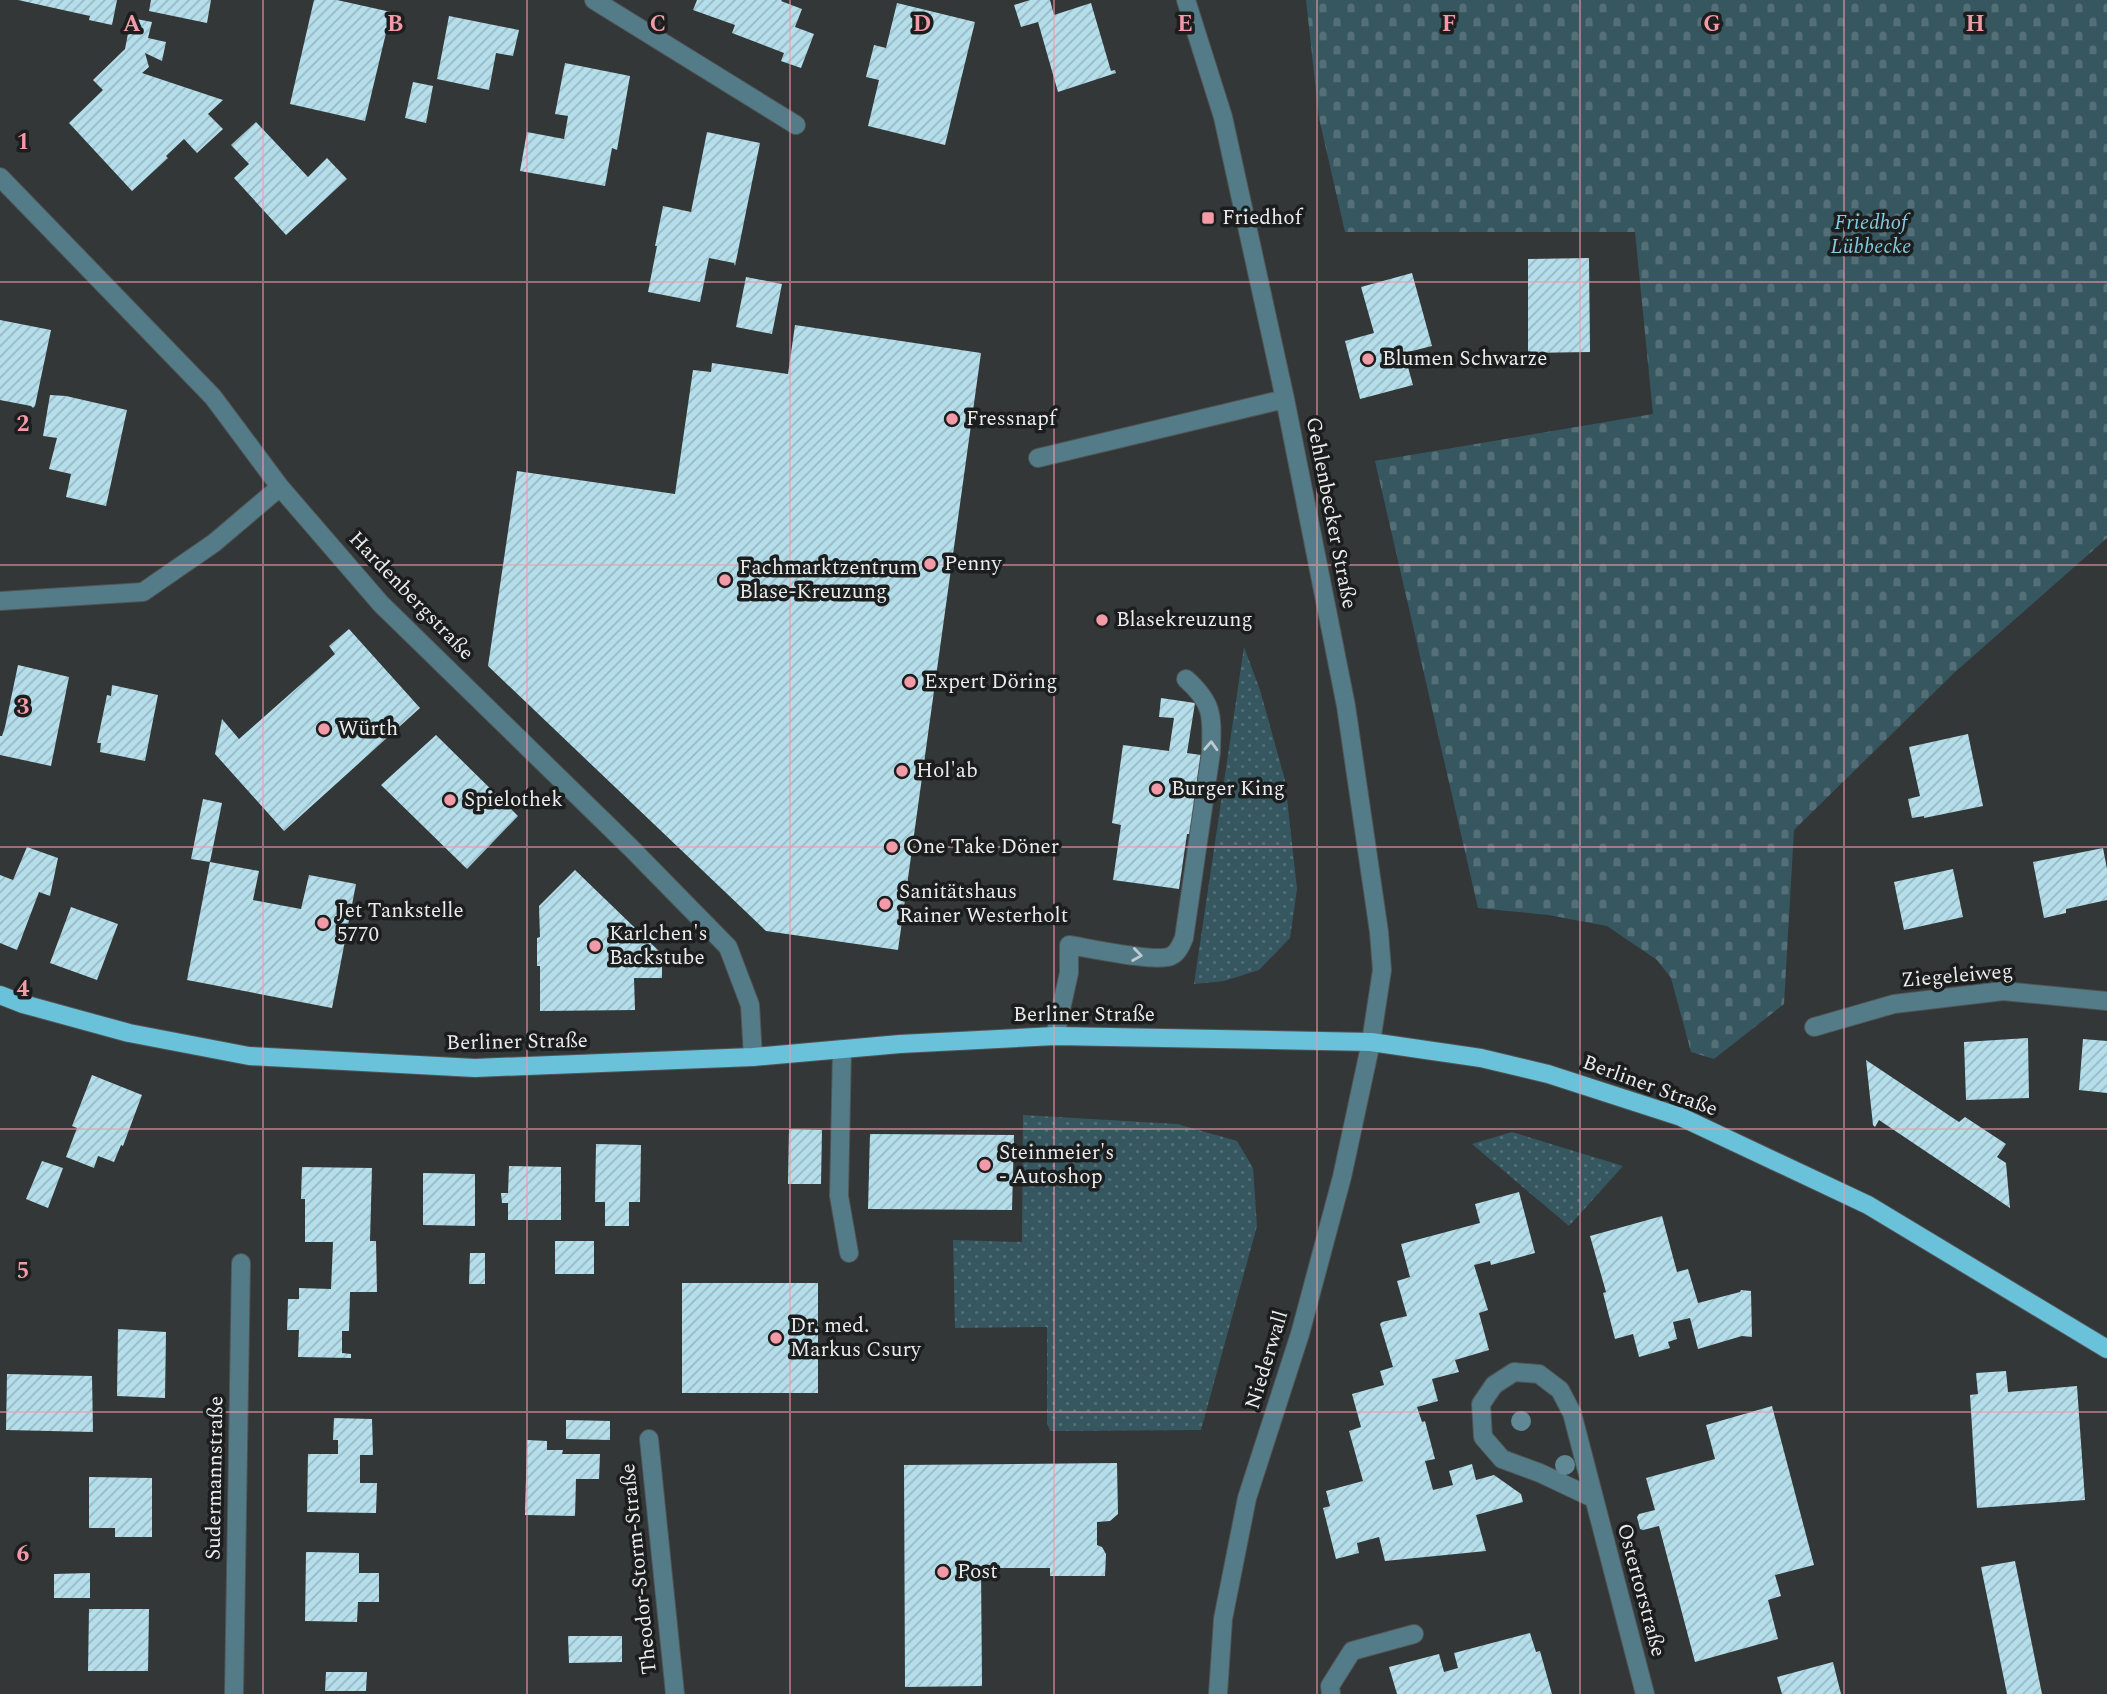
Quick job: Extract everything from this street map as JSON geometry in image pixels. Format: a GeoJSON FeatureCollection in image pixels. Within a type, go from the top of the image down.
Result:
{"type":"FeatureCollection","features":[{"type":"Feature","properties":{"kind":"main road","name":"Berliner Straße"},"geometry":{"type":"LineString","coordinates":[[0,995],[23,1004],[129,1033],[249,1056],[475,1068],[753,1057],[1025,1036],[1371,1042],[1481,1058],[1548,1074],[1681,1117],[1867,1205],[2107,1349]]}},
{"type":"Feature","properties":{"kind":"street"},"geometry":{"type":"LineString","coordinates":[[594,0],[796,125]]}},
{"type":"Feature","properties":{"kind":"street","name":"Gehlenbecker Straße"},"geometry":{"type":"LineString","coordinates":[[1185,0],[1223,117],[1286,399],[1346,706],[1380,932],[1382,970],[1371,1042]]}},
{"type":"Feature","properties":{"kind":"street","name":"Hardenbergstraße"},"geometry":{"type":"LineString","coordinates":[[0,177],[213,397],[280,487],[381,604],[729,947],[750,1005],[753,1057]]}},
{"type":"Feature","properties":{"kind":"street"},"geometry":{"type":"LineString","coordinates":[[1038,458],[1286,399]]}},
{"type":"Feature","properties":{"kind":"street"},"geometry":{"type":"LineString","coordinates":[[0,601],[143,592],[214,544],[280,487]]}},
{"type":"Feature","properties":{"kind":"street"},"geometry":{"type":"LineString","coordinates":[[1055,1036],[1069,973],[1069,945],[1155,958],[1170,957],[1178,951],[1184,938],[1211,752],[1212,722],[1207,703],[1198,690],[1185,679]]}},
{"type":"Feature","properties":{"kind":"street","name":"Ziegeleiweg"},"geometry":{"type":"LineString","coordinates":[[1814,1027],[1894,1004],[2003,990],[2107,1001]]}},
{"type":"Feature","properties":{"kind":"street","name":"Niederwall"},"geometry":{"type":"LineString","coordinates":[[1218,1694],[1223,1619],[1247,1498],[1300,1334],[1351,1143],[1371,1042]]}},
{"type":"Feature","properties":{"kind":"street"},"geometry":{"type":"LineString","coordinates":[[842,1049],[839,1196],[849,1253]]}},
{"type":"Feature","properties":{"kind":"street","name":"Sudermannstraße"},"geometry":{"type":"LineString","coordinates":[[234,1694],[241,1263]]}},
{"type":"Feature","properties":{"kind":"street","name":"Ostertorstraße"},"geometry":{"type":"LineString","coordinates":[[1593,1498],[1540,1473],[1502,1459],[1483,1437],[1481,1404],[1494,1385],[1514,1372],[1539,1374],[1560,1390],[1572,1413],[1645,1694]]}},
{"type":"Feature","properties":{"kind":"street","name":"Theodor-Storm-Straße"},"geometry":{"type":"LineString","coordinates":[[649,1439],[675,1694]]}},
{"type":"Feature","properties":{"kind":"street"},"geometry":{"type":"LineString","coordinates":[[1331,1694],[1329,1686],[1352,1651],[1414,1634]]}},
{"type":"Feature","properties":{"kind":"green space","name":"Friedhof Lübbecke"},"geometry":{"type":"Polygon","coordinates":[[[1306,0],[2107,0],[2107,538],[1954,673],[1794,830],[1784,1004],[1714,1059],[1691,1052],[1671,978],[1657,960],[1607,926],[1548,915],[1478,908],[1375,461],[1653,414],[1635,232],[1345,232],[1319,118],[1306,0]]]}},
{"type":"Feature","properties":{"kind":"green space"},"geometry":{"type":"Polygon","coordinates":[[[1244,647],[1260,690],[1285,780],[1297,889],[1290,938],[1259,970],[1224,981],[1194,984],[1244,647]]]}},
{"type":"Feature","properties":{"kind":"green space"},"geometry":{"type":"Polygon","coordinates":[[[1023,1115],[1177,1124],[1237,1141],[1253,1168],[1257,1226],[1201,1430],[1050,1431],[1047,1423],[1047,1327],[955,1328],[953,1240],[1022,1242],[1023,1115]]]}},
{"type":"Feature","properties":{"kind":"green space"},"geometry":{"type":"Polygon","coordinates":[[[1512,1132],[1623,1166],[1569,1226],[1472,1144],[1512,1132]]]}},
{"type":"Feature","properties":{"kind":"building"},"geometry":{"type":"Polygon","coordinates":[[[18,0],[117,0],[112,25],[89,20],[90,16],[18,0]]]}},
{"type":"Feature","properties":{"kind":"building"},"geometry":{"type":"Polygon","coordinates":[[[151,0],[211,0],[207,23],[149,11],[151,0]]]}},
{"type":"Feature","properties":{"kind":"building"},"geometry":{"type":"Polygon","coordinates":[[[314,0],[337,0],[391,12],[365,121],[290,104],[314,0]]]}},
{"type":"Feature","properties":{"kind":"building"},"geometry":{"type":"Polygon","coordinates":[[[697,0],[782,0],[802,9],[795,27],[814,34],[801,68],[781,61],[784,53],[732,33],[735,25],[693,10],[697,0]]]}},
{"type":"Feature","properties":{"kind":"building"},"geometry":{"type":"Polygon","coordinates":[[[1030,0],[1050,0],[1054,15],[1091,3],[1111,71],[1115,70],[1116,73],[1058,92],[1038,22],[1021,27],[1014,5],[1030,0]]]}},
{"type":"Feature","properties":{"kind":"building"},"geometry":{"type":"Polygon","coordinates":[[[897,3],[975,22],[945,145],[868,126],[879,80],[866,77],[874,45],[886,48],[897,3]]]}},
{"type":"Feature","properties":{"kind":"building"},"geometry":{"type":"Polygon","coordinates":[[[449,16],[519,30],[513,56],[496,53],[489,90],[437,79],[449,16]]]}},
{"type":"Feature","properties":{"kind":"building"},"geometry":{"type":"Polygon","coordinates":[[[131,18],[152,22],[148,38],[166,42],[162,61],[145,53],[149,67],[142,73],[223,100],[208,114],[223,129],[197,153],[184,139],[166,156],[168,158],[132,191],[69,123],[103,90],[93,80],[125,49],[131,18]]]}},
{"type":"Feature","properties":{"kind":"building"},"geometry":{"type":"Polygon","coordinates":[[[565,63],[630,76],[617,150],[612,148],[605,186],[520,171],[527,132],[564,139],[568,116],[555,114],[565,63]]]}},
{"type":"Feature","properties":{"kind":"building"},"geometry":{"type":"Polygon","coordinates":[[[413,82],[433,86],[426,123],[405,118],[413,82]]]}},
{"type":"Feature","properties":{"kind":"building"},"geometry":{"type":"Polygon","coordinates":[[[256,122],[308,177],[327,158],[347,179],[286,235],[234,178],[249,164],[231,145],[256,122]]]}},
{"type":"Feature","properties":{"kind":"building"},"geometry":{"type":"Polygon","coordinates":[[[707,132],[760,143],[735,266],[734,263],[709,258],[700,302],[648,292],[663,206],[691,212],[707,132]]]}},
{"type":"Feature","properties":{"kind":"building"},"geometry":{"type":"Polygon","coordinates":[[[1589,258],[1590,352],[1528,353],[1528,259],[1589,258]]]}},
{"type":"Feature","properties":{"kind":"building"},"geometry":{"type":"Polygon","coordinates":[[[1412,273],[1432,346],[1404,353],[1413,385],[1360,399],[1345,341],[1374,333],[1361,287],[1412,273]]]}},
{"type":"Feature","properties":{"kind":"building"},"geometry":{"type":"Polygon","coordinates":[[[746,277],[782,284],[772,334],[736,327],[746,277]]]}},
{"type":"Feature","properties":{"kind":"building"},"geometry":{"type":"Polygon","coordinates":[[[0,320],[51,330],[33,408],[0,400],[0,320]]]}},
{"type":"Feature","properties":{"kind":"building","name":"Fachmarktzentrum Blase-Kreuzung"},"geometry":{"type":"Polygon","coordinates":[[[795,325],[981,353],[898,950],[766,931],[488,666],[517,471],[675,494],[693,370],[711,372],[712,363],[788,374],[795,325]]]}},
{"type":"Feature","properties":{"kind":"building"},"geometry":{"type":"Polygon","coordinates":[[[50,395],[127,410],[106,506],[66,497],[71,474],[49,469],[57,438],[43,436],[50,395]]]}},
{"type":"Feature","properties":{"kind":"building","name":"Würth"},"geometry":{"type":"Polygon","coordinates":[[[349,629],[420,708],[284,831],[215,754],[222,719],[239,739],[335,654],[329,646],[349,629]]]}},
{"type":"Feature","properties":{"kind":"building"},"geometry":{"type":"Polygon","coordinates":[[[18,665],[69,677],[51,766],[0,755],[0,736],[5,727],[18,665]]]}},
{"type":"Feature","properties":{"kind":"building"},"geometry":{"type":"Polygon","coordinates":[[[112,685],[158,695],[145,761],[100,752],[101,743],[97,743],[107,695],[111,696],[112,685]]]}},
{"type":"Feature","properties":{"kind":"building","name":"Burger King"},"geometry":{"type":"Polygon","coordinates":[[[1161,698],[1195,703],[1187,753],[1201,755],[1179,889],[1113,880],[1121,825],[1112,823],[1123,745],[1169,751],[1174,718],[1159,717],[1161,698]]]}},
{"type":"Feature","properties":{"kind":"building"},"geometry":{"type":"Polygon","coordinates":[[[1968,734],[1983,806],[1912,818],[1908,799],[1920,796],[1909,747],[1968,734]]]}},
{"type":"Feature","properties":{"kind":"building","name":"Spielothek"},"geometry":{"type":"Polygon","coordinates":[[[436,735],[518,816],[467,869],[381,785],[436,735]]]}},
{"type":"Feature","properties":{"kind":"building"},"geometry":{"type":"Polygon","coordinates":[[[203,799],[222,803],[210,862],[191,859],[203,799]]]}},
{"type":"Feature","properties":{"kind":"building"},"geometry":{"type":"Polygon","coordinates":[[[27,847],[58,858],[50,896],[39,892],[17,950],[0,943],[0,875],[13,880],[27,847]]]}},
{"type":"Feature","properties":{"kind":"building"},"geometry":{"type":"Polygon","coordinates":[[[2103,848],[2107,869],[2107,900],[2066,909],[2066,913],[2044,918],[2033,862],[2103,848]]]}},
{"type":"Feature","properties":{"kind":"building"},"geometry":{"type":"Polygon","coordinates":[[[210,862],[259,871],[253,900],[301,909],[309,875],[356,884],[332,1008],[187,980],[210,862]]]}},
{"type":"Feature","properties":{"kind":"building"},"geometry":{"type":"Polygon","coordinates":[[[1953,869],[1963,917],[1904,930],[1894,882],[1953,869]]]}},
{"type":"Feature","properties":{"kind":"building","name":"Karlchen's Backstube"},"geometry":{"type":"Polygon","coordinates":[[[575,870],[662,954],[662,978],[634,978],[635,1010],[540,1011],[540,966],[537,966],[539,906],[575,870]]]}},
{"type":"Feature","properties":{"kind":"building"},"geometry":{"type":"Polygon","coordinates":[[[71,907],[118,924],[97,980],[50,963],[71,907]]]}},
{"type":"Feature","properties":{"kind":"building"},"geometry":{"type":"Polygon","coordinates":[[[2028,1038],[2029,1098],[1966,1100],[1964,1042],[2028,1038]]]}},
{"type":"Feature","properties":{"kind":"building"},"geometry":{"type":"Polygon","coordinates":[[[2083,1039],[2107,1041],[2107,1093],[2079,1090],[2083,1039]]]}},
{"type":"Feature","properties":{"kind":"building"},"geometry":{"type":"Polygon","coordinates":[[[1866,1060],[1959,1122],[1965,1117],[2006,1144],[1997,1157],[2006,1163],[2010,1208],[1879,1120],[1875,1127],[1873,1125],[1866,1060]]]}},
{"type":"Feature","properties":{"kind":"building"},"geometry":{"type":"Polygon","coordinates":[[[92,1075],[142,1095],[123,1146],[121,1145],[114,1162],[98,1156],[94,1168],[66,1157],[77,1128],[72,1126],[92,1075]]]}},
{"type":"Feature","properties":{"kind":"building"},"geometry":{"type":"Polygon","coordinates":[[[789,1129],[822,1130],[821,1184],[788,1184],[789,1129]]]}},
{"type":"Feature","properties":{"kind":"building"},"geometry":{"type":"Polygon","coordinates":[[[870,1134],[1014,1135],[1012,1210],[868,1209],[870,1134]]]}},
{"type":"Feature","properties":{"kind":"building"},"geometry":{"type":"Polygon","coordinates":[[[596,1144],[641,1145],[640,1202],[629,1202],[629,1226],[605,1226],[605,1202],[595,1202],[596,1144]]]}},
{"type":"Feature","properties":{"kind":"building"},"geometry":{"type":"Polygon","coordinates":[[[42,1161],[63,1168],[48,1208],[26,1199],[42,1161]]]}},
{"type":"Feature","properties":{"kind":"building"},"geometry":{"type":"Polygon","coordinates":[[[509,1166],[561,1167],[561,1220],[508,1220],[508,1203],[502,1203],[501,1193],[508,1193],[509,1166]]]}},
{"type":"Feature","properties":{"kind":"building"},"geometry":{"type":"Polygon","coordinates":[[[302,1167],[372,1168],[370,1241],[376,1241],[377,1292],[350,1292],[349,1331],[342,1331],[342,1353],[351,1354],[351,1358],[298,1357],[299,1330],[287,1330],[288,1299],[299,1299],[299,1288],[331,1289],[333,1242],[305,1242],[305,1199],[301,1199],[302,1167]]]}},
{"type":"Feature","properties":{"kind":"building"},"geometry":{"type":"Polygon","coordinates":[[[423,1173],[475,1174],[475,1226],[423,1225],[423,1173]]]}},
{"type":"Feature","properties":{"kind":"building"},"geometry":{"type":"Polygon","coordinates":[[[1519,1192],[1535,1253],[1491,1265],[1490,1261],[1474,1265],[1488,1310],[1479,1313],[1489,1350],[1455,1360],[1459,1372],[1432,1379],[1438,1401],[1417,1407],[1422,1422],[1425,1421],[1435,1459],[1425,1461],[1433,1490],[1453,1485],[1449,1471],[1472,1464],[1476,1480],[1494,1475],[1521,1494],[1523,1502],[1476,1515],[1486,1551],[1385,1561],[1379,1537],[1357,1543],[1359,1553],[1336,1559],[1323,1508],[1330,1506],[1326,1491],[1363,1481],[1349,1431],[1361,1427],[1352,1394],[1384,1385],[1380,1371],[1393,1367],[1380,1324],[1407,1316],[1397,1281],[1410,1277],[1401,1244],[1480,1223],[1475,1204],[1519,1192]]]}},
{"type":"Feature","properties":{"kind":"building"},"geometry":{"type":"Polygon","coordinates":[[[1662,1216],[1677,1272],[1688,1269],[1698,1303],[1741,1290],[1751,1291],[1752,1337],[1742,1336],[1698,1349],[1690,1318],[1673,1322],[1677,1339],[1668,1342],[1670,1348],[1639,1357],[1633,1334],[1615,1339],[1603,1293],[1606,1292],[1590,1236],[1662,1216]]]}},
{"type":"Feature","properties":{"kind":"building"},"geometry":{"type":"Polygon","coordinates":[[[555,1241],[594,1241],[594,1274],[555,1274],[555,1241]]]}},
{"type":"Feature","properties":{"kind":"building"},"geometry":{"type":"Polygon","coordinates":[[[470,1253],[485,1253],[485,1284],[469,1284],[470,1253]]]}},
{"type":"Feature","properties":{"kind":"building","name":"Dr. med. Markus Csury"},"geometry":{"type":"Polygon","coordinates":[[[682,1283],[818,1283],[818,1393],[682,1393],[682,1283]]]}},
{"type":"Feature","properties":{"kind":"building"},"geometry":{"type":"Polygon","coordinates":[[[118,1329],[166,1332],[165,1398],[117,1396],[118,1329]]]}},
{"type":"Feature","properties":{"kind":"building"},"geometry":{"type":"Polygon","coordinates":[[[2006,1371],[2008,1392],[2077,1386],[2085,1500],[1977,1508],[1970,1395],[1978,1394],[1976,1373],[2006,1371]]]}},
{"type":"Feature","properties":{"kind":"building"},"geometry":{"type":"Polygon","coordinates":[[[7,1374],[92,1376],[93,1432],[6,1430],[7,1374]]]}},
{"type":"Feature","properties":{"kind":"building"},"geometry":{"type":"Polygon","coordinates":[[[1772,1406],[1814,1565],[1775,1575],[1781,1596],[1768,1600],[1778,1639],[1695,1662],[1659,1526],[1640,1529],[1637,1517],[1639,1514],[1655,1510],[1646,1478],[1715,1459],[1706,1425],[1772,1406]]]}},
{"type":"Feature","properties":{"kind":"building"},"geometry":{"type":"Polygon","coordinates":[[[334,1418],[372,1419],[373,1455],[360,1455],[360,1483],[377,1483],[376,1513],[307,1512],[308,1454],[338,1454],[338,1440],[333,1440],[334,1418]]]}},
{"type":"Feature","properties":{"kind":"building"},"geometry":{"type":"Polygon","coordinates":[[[566,1420],[610,1421],[610,1440],[566,1439],[566,1420]]]}},
{"type":"Feature","properties":{"kind":"building"},"geometry":{"type":"Polygon","coordinates":[[[527,1440],[547,1441],[547,1450],[563,1450],[562,1454],[600,1454],[599,1479],[576,1479],[575,1516],[525,1515],[527,1440]]]}},
{"type":"Feature","properties":{"kind":"building","name":"Post"},"geometry":{"type":"Polygon","coordinates":[[[1117,1463],[1118,1514],[1110,1521],[1097,1522],[1097,1545],[1102,1547],[1106,1554],[1105,1576],[1050,1576],[1050,1568],[981,1568],[982,1686],[905,1687],[904,1465],[1117,1463]]]}},
{"type":"Feature","properties":{"kind":"building"},"geometry":{"type":"Polygon","coordinates":[[[89,1477],[152,1478],[152,1537],[115,1537],[115,1528],[89,1528],[89,1477]]]}},
{"type":"Feature","properties":{"kind":"building"},"geometry":{"type":"Polygon","coordinates":[[[306,1552],[359,1553],[359,1573],[379,1573],[379,1602],[358,1602],[357,1622],[305,1621],[306,1552]]]}},
{"type":"Feature","properties":{"kind":"building"},"geometry":{"type":"Polygon","coordinates":[[[2015,1561],[2042,1694],[2007,1694],[1981,1567],[2015,1561]]]}},
{"type":"Feature","properties":{"kind":"building"},"geometry":{"type":"Polygon","coordinates":[[[90,1573],[90,1598],[54,1598],[54,1574],[90,1573]]]}},
{"type":"Feature","properties":{"kind":"building"},"geometry":{"type":"Polygon","coordinates":[[[89,1609],[149,1609],[148,1671],[88,1671],[89,1609]]]}},
{"type":"Feature","properties":{"kind":"building"},"geometry":{"type":"Polygon","coordinates":[[[1530,1633],[1536,1652],[1540,1651],[1552,1694],[1397,1694],[1389,1667],[1439,1654],[1444,1672],[1458,1668],[1454,1653],[1530,1633]]]}},
{"type":"Feature","properties":{"kind":"building"},"geometry":{"type":"Polygon","coordinates":[[[568,1636],[622,1636],[622,1662],[569,1663],[568,1636]]]}},
{"type":"Feature","properties":{"kind":"building"},"geometry":{"type":"Polygon","coordinates":[[[1833,1662],[1841,1694],[1782,1694],[1777,1677],[1833,1662]]]}},
{"type":"Feature","properties":{"kind":"building"},"geometry":{"type":"Polygon","coordinates":[[[326,1672],[367,1672],[366,1691],[325,1691],[326,1672]]]}},
{"type":"Feature","properties":{"kind":"place","name":"Friedhof"},"geometry":{"type":"Point","coordinates":[1208,218]}},
{"type":"Feature","properties":{"kind":"place","name":"Blumen Schwarze"},"geometry":{"type":"Point","coordinates":[1368,359]}},
{"type":"Feature","properties":{"kind":"place","name":"Fressnapf"},"geometry":{"type":"Point","coordinates":[952,419]}},
{"type":"Feature","properties":{"kind":"place","name":"Penny"},"geometry":{"type":"Point","coordinates":[930,564]}},
{"type":"Feature","properties":{"kind":"place","name":"Fachmarktzentrum Blase-Kreuzung"},"geometry":{"type":"Point","coordinates":[725,580]}},
{"type":"Feature","properties":{"kind":"place","name":"Blasekreuzung"},"geometry":{"type":"Point","coordinates":[1102,620]}},
{"type":"Feature","properties":{"kind":"place","name":"Expert Döring"},"geometry":{"type":"Point","coordinates":[910,682]}},
{"type":"Feature","properties":{"kind":"place","name":"Würth"},"geometry":{"type":"Point","coordinates":[324,729]}},
{"type":"Feature","properties":{"kind":"place","name":"Hol'ab"},"geometry":{"type":"Point","coordinates":[902,771]}},
{"type":"Feature","properties":{"kind":"place","name":"Burger King"},"geometry":{"type":"Point","coordinates":[1157,789]}},
{"type":"Feature","properties":{"kind":"place","name":"Spielothek"},"geometry":{"type":"Point","coordinates":[450,800]}},
{"type":"Feature","properties":{"kind":"place","name":"One Take Döner"},"geometry":{"type":"Point","coordinates":[892,847]}},
{"type":"Feature","properties":{"kind":"place","name":"Sanitätshaus Rainer Westerholt"},"geometry":{"type":"Point","coordinates":[885,904]}},
{"type":"Feature","properties":{"kind":"place","name":"Jet Tankstelle 5770"},"geometry":{"type":"Point","coordinates":[323,923]}},
{"type":"Feature","properties":{"kind":"place","name":"Karlchen's Backstube"},"geometry":{"type":"Point","coordinates":[595,946]}},
{"type":"Feature","properties":{"kind":"place","name":"Steinmeier's - Autoshop"},"geometry":{"type":"Point","coordinates":[985,1165]}},
{"type":"Feature","properties":{"kind":"place","name":"Dr. med. Markus Csury"},"geometry":{"type":"Point","coordinates":[776,1338]}},
{"type":"Feature","properties":{"kind":"place","name":"Post"},"geometry":{"type":"Point","coordinates":[943,1572]}}]}
